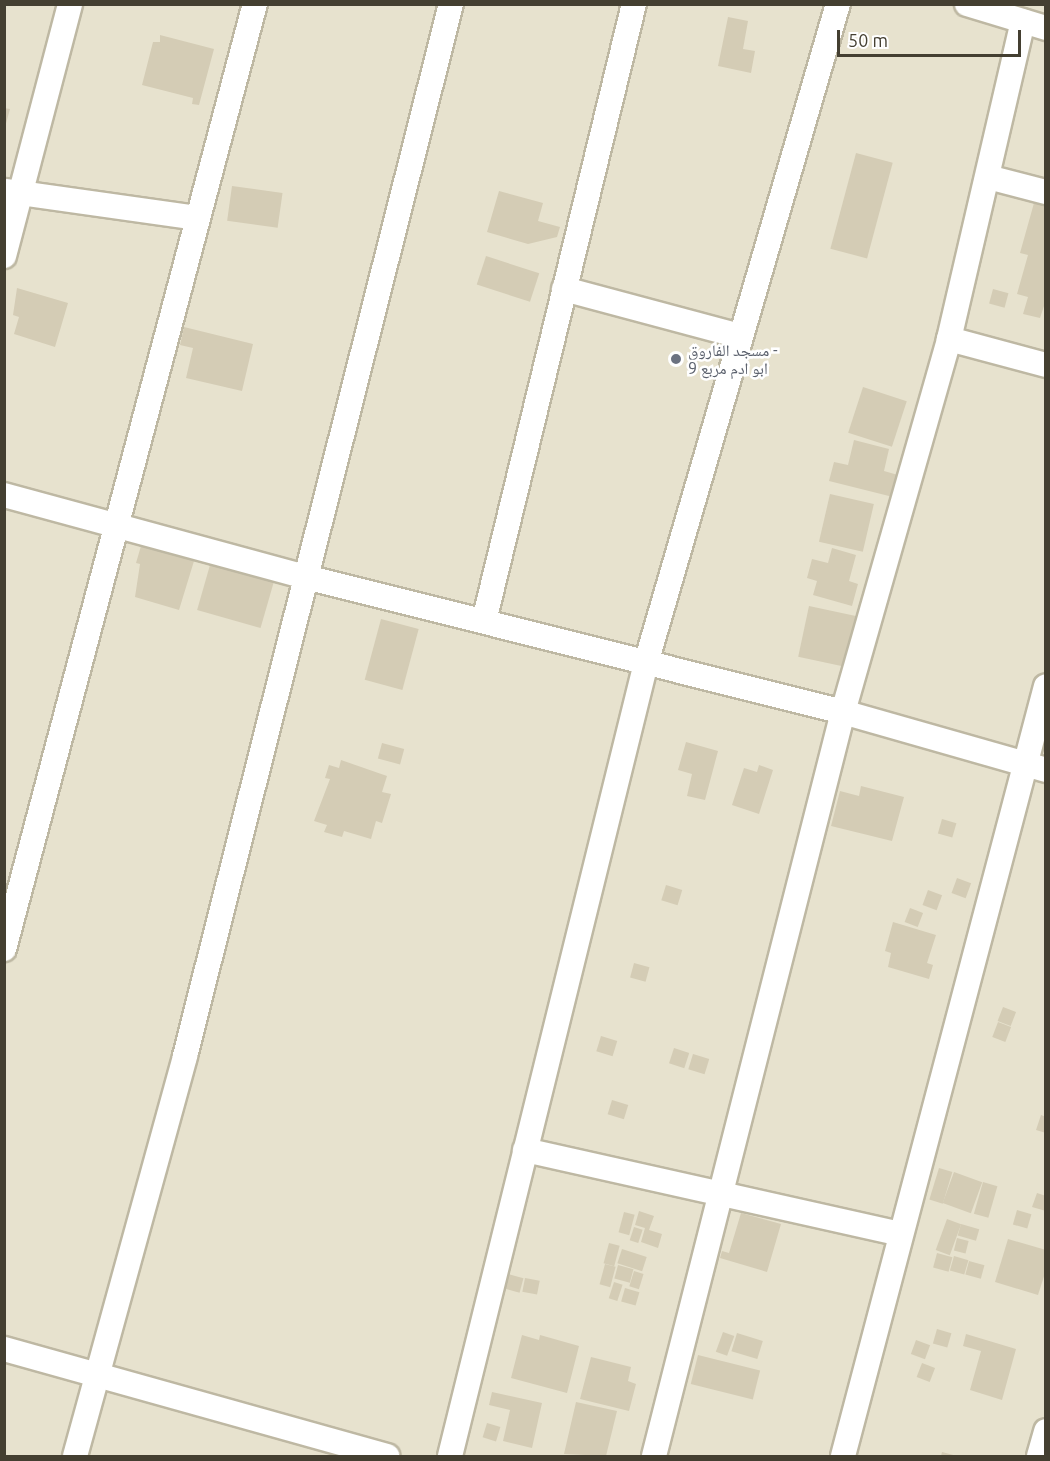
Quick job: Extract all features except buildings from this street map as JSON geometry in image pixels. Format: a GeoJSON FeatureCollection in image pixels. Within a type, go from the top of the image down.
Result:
{"type":"FeatureCollection","features":[{"type":"Feature","properties":{"kind":"street"},"geometry":{"type":"LineString","coordinates":[[4,256],[13,192],[69,4]]}},
{"type":"Feature","properties":{"kind":"street"},"geometry":{"type":"LineString","coordinates":[[6,933],[255,4]]}},
{"type":"Feature","properties":{"kind":"street"},"geometry":{"type":"LineString","coordinates":[[75,1456],[185,1056],[451,4]]}},
{"type":"Feature","properties":{"kind":"street"},"geometry":{"type":"LineString","coordinates":[[484,621],[634,4]]}},
{"type":"Feature","properties":{"kind":"street"},"geometry":{"type":"LineString","coordinates":[[450,1456],[646,663],[739,336],[838,4]]}},
{"type":"Feature","properties":{"kind":"street"},"geometry":{"type":"LineString","coordinates":[[654,1456],[718,1196],[843,712],[949,339],[988,177],[1034,24],[967,4]]}},
{"type":"Feature","properties":{"kind":"street"},"geometry":{"type":"LineString","coordinates":[[988,177],[1046,192]]}},
{"type":"Feature","properties":{"kind":"street"},"geometry":{"type":"LineString","coordinates":[[13,192],[197,218]]}},
{"type":"Feature","properties":{"kind":"street"},"geometry":{"type":"LineString","coordinates":[[564,289],[739,336]]}},
{"type":"Feature","properties":{"kind":"street"},"geometry":{"type":"LineString","coordinates":[[949,339],[1046,365]]}},
{"type":"Feature","properties":{"kind":"street"},"geometry":{"type":"LineString","coordinates":[[4,495],[306,577],[843,712],[1035,768]]}},
{"type":"Feature","properties":{"kind":"street"},"geometry":{"type":"LineString","coordinates":[[843,1456],[901,1234],[1035,768],[1046,687]]}},
{"type":"Feature","properties":{"kind":"street"},"geometry":{"type":"LineString","coordinates":[[525,1150],[718,1196],[901,1234]]}},
{"type":"Feature","properties":{"kind":"street"},"geometry":{"type":"LineString","coordinates":[[4,1349],[387,1456]]}},
{"type":"Feature","properties":{"kind":"street"},"geometry":{"type":"LineString","coordinates":[[1039,1456],[1046,1431]]}},
{"type":"Feature","properties":{"kind":"shaded area"},"geometry":{"type":"Polygon","coordinates":[[[5,5],[1045,5],[1045,1456],[5,1456],[5,5]]]}},
{"type":"Feature","properties":{"kind":"place","name":"مسجد الفاروق - ابو ادم مربع 9"},"geometry":{"type":"Point","coordinates":[676,359]}}]}
